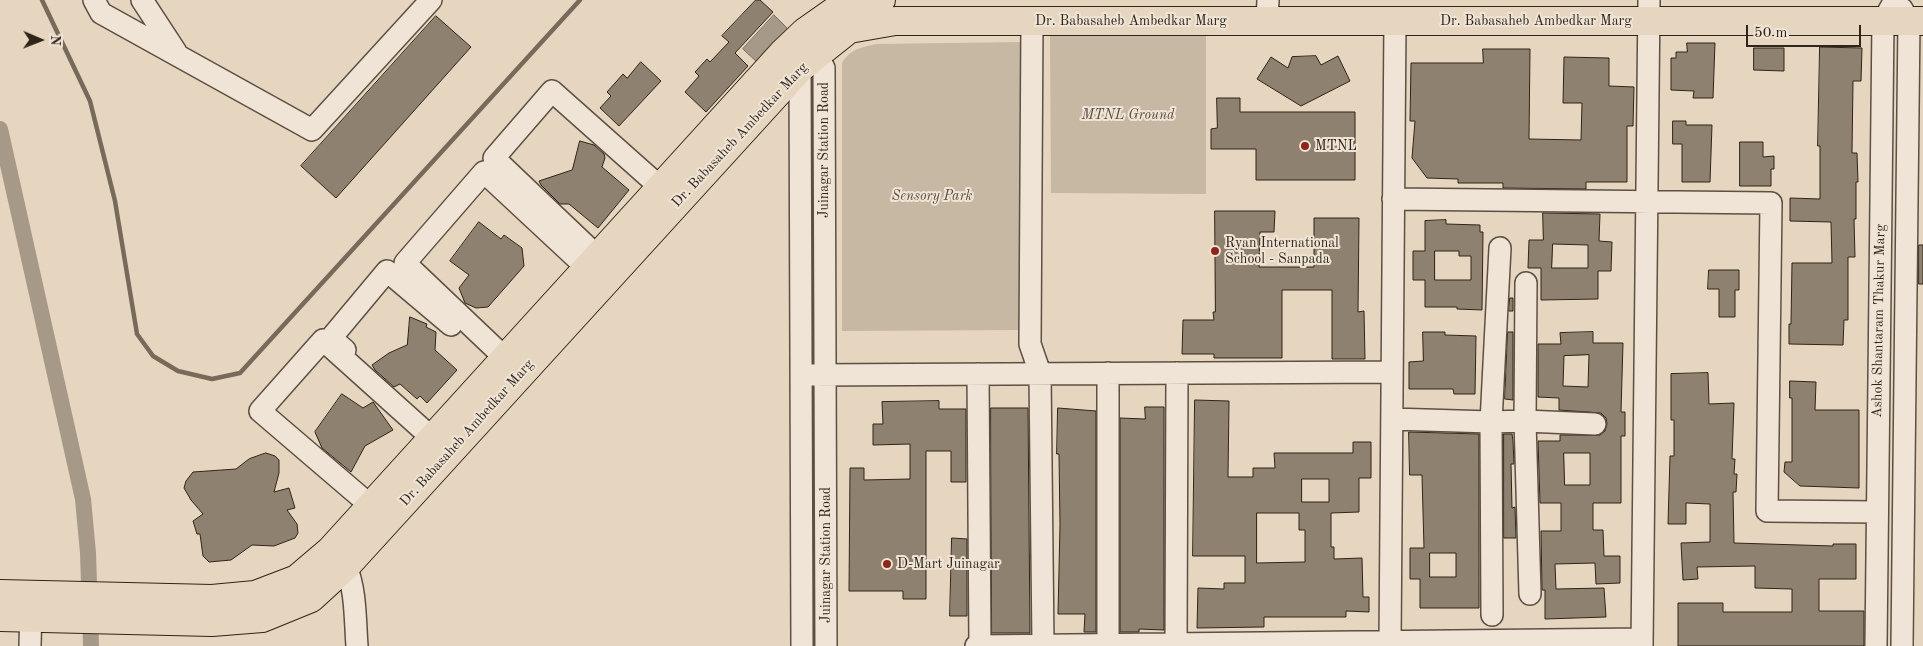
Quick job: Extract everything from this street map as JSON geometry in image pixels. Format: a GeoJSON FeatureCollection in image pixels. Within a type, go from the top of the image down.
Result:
{"type":"FeatureCollection","features":[{"type":"Feature","properties":{"kind":"main road","name":"Dr. Babasaheb Ambedkar Marg"},"geometry":{"type":"LineString","coordinates":[[0,617],[31,607],[212,610],[262,618],[311,598],[346,566],[543,333],[807,52],[842,12],[881,0]]}},
{"type":"Feature","properties":{"kind":"main road","name":"Dr. Babasaheb Ambedkar Marg"},"geometry":{"type":"LineString","coordinates":[[842,12],[895,21],[1032,21],[1267,10],[1395,21],[1649,11],[1901,13]]}},
{"type":"Feature","properties":{"kind":"main road","name":"Dr. Babasaheb Ambedkar Marg"},"geometry":{"type":"LineString","coordinates":[[212,610],[297,579],[330,551],[502,362],[543,333],[592,262],[783,53],[807,52]]}},
{"type":"Feature","properties":{"kind":"main road","name":"Dr. Babasaheb Ambedkar Marg"},"geometry":{"type":"LineString","coordinates":[[0,594],[31,607]]}},
{"type":"Feature","properties":{"kind":"street"},"geometry":{"type":"LineString","coordinates":[[94,0],[101,13],[312,130],[431,0]]}},
{"type":"Feature","properties":{"kind":"street"},"geometry":{"type":"LineString","coordinates":[[142,0],[178,55]]}},
{"type":"Feature","properties":{"kind":"street"},"geometry":{"type":"LineString","coordinates":[[978,374],[978,646],[1390,642],[1642,643],[1649,11]]}},
{"type":"Feature","properties":{"kind":"street","name":"Ashok Shantaram Thakur Marg"},"geometry":{"type":"LineString","coordinates":[[1876,646],[1881,195],[1901,13]]}},
{"type":"Feature","properties":{"kind":"street","name":"Ashok Shantaram Thakur Marg"},"geometry":{"type":"LineString","coordinates":[[1901,13],[1907,196],[1902,646]]}},
{"type":"Feature","properties":{"kind":"street"},"geometry":{"type":"LineString","coordinates":[[1032,21],[1030,344],[1040,373],[1043,645]]}},
{"type":"Feature","properties":{"kind":"street"},"geometry":{"type":"LineString","coordinates":[[1390,642],[1395,21]]}},
{"type":"Feature","properties":{"kind":"street","name":"Juinagar Station Road"},"geometry":{"type":"LineString","coordinates":[[807,52],[824,68],[826,646]]}},
{"type":"Feature","properties":{"kind":"street","name":"Juinagar Station Road"},"geometry":{"type":"LineString","coordinates":[[802,646],[801,375],[807,52]]}},
{"type":"Feature","properties":{"kind":"street"},"geometry":{"type":"LineString","coordinates":[[592,262],[494,158],[552,91],[660,188]]}},
{"type":"Feature","properties":{"kind":"street"},"geometry":{"type":"LineString","coordinates":[[502,362],[405,263],[484,172],[592,262]]}},
{"type":"Feature","properties":{"kind":"street"},"geometry":{"type":"LineString","coordinates":[[1881,195],[1907,196]]}},
{"type":"Feature","properties":{"kind":"street"},"geometry":{"type":"LineString","coordinates":[[1393,199],[1771,203],[1768,511],[1877,512]]}},
{"type":"Feature","properties":{"kind":"street"},"geometry":{"type":"LineString","coordinates":[[1492,615],[1491,422],[1500,248]]}},
{"type":"Feature","properties":{"kind":"street"},"geometry":{"type":"LineString","coordinates":[[435,435],[331,338],[387,271],[502,362]]}},
{"type":"Feature","properties":{"kind":"street"},"geometry":{"type":"LineString","coordinates":[[1526,283],[1525,421],[1530,594]]}},
{"type":"Feature","properties":{"kind":"street"},"geometry":{"type":"LineString","coordinates":[[371,506],[260,411],[323,340],[435,435]]}},
{"type":"Feature","properties":{"kind":"street"},"geometry":{"type":"LineString","coordinates":[[801,375],[1392,372]]}},
{"type":"Feature","properties":{"kind":"street"},"geometry":{"type":"LineString","coordinates":[[1108,373],[1108,645]]}},
{"type":"Feature","properties":{"kind":"street"},"geometry":{"type":"LineString","coordinates":[[1176,644],[1177,373]]}},
{"type":"Feature","properties":{"kind":"street"},"geometry":{"type":"LineString","coordinates":[[1392,419],[1595,424]]}},
{"type":"Feature","properties":{"kind":"street"},"geometry":{"type":"LineString","coordinates":[[346,566],[350,576],[353,595],[357,646]]}},
{"type":"Feature","properties":{"kind":"street"},"geometry":{"type":"LineString","coordinates":[[30,646],[31,607]]}},
{"type":"Feature","properties":{"kind":"green space","name":"MTNL Ground"},"geometry":{"type":"Polygon","coordinates":[[[1050,36],[1206,36],[1206,194],[1051,193],[1050,36]]]}},
{"type":"Feature","properties":{"kind":"green space","name":"Sensory Park"},"geometry":{"type":"Polygon","coordinates":[[[1021,42],[1024,330],[842,331],[842,63],[845,58],[861,48],[877,44],[1021,42]]]}},
{"type":"Feature","properties":{"kind":"shaded area"},"geometry":{"type":"Polygon","coordinates":[[[774,15],[789,30],[759,64],[743,49],[774,15]]]}},
{"type":"Feature","properties":{"kind":"building"},"geometry":{"type":"Polygon","coordinates":[[[756,0],[760,0],[773,12],[735,53],[748,66],[706,112],[685,92],[699,76],[695,72],[707,59],[710,62],[729,42],[722,36],[756,0]]]}},
{"type":"Feature","properties":{"kind":"building"},"geometry":{"type":"Polygon","coordinates":[[[436,16],[471,47],[336,198],[301,166],[436,16]]]}},
{"type":"Feature","properties":{"kind":"building"},"geometry":{"type":"Polygon","coordinates":[[[1687,43],[1715,43],[1713,98],[1693,98],[1694,91],[1671,90],[1671,58],[1676,58],[1676,52],[1687,52],[1687,43]]]}},
{"type":"Feature","properties":{"kind":"building"},"geometry":{"type":"Polygon","coordinates":[[[1820,47],[1862,48],[1861,81],[1853,81],[1852,153],[1857,153],[1858,182],[1856,182],[1856,219],[1854,219],[1855,257],[1848,257],[1848,320],[1844,320],[1843,345],[1789,344],[1792,263],[1832,263],[1831,222],[1790,221],[1790,198],[1820,199],[1820,146],[1818,146],[1820,47]]]}},
{"type":"Feature","properties":{"kind":"building"},"geometry":{"type":"Polygon","coordinates":[[[1754,48],[1784,48],[1784,71],[1754,70],[1754,48]]]}},
{"type":"Feature","properties":{"kind":"building"},"geometry":{"type":"Polygon","coordinates":[[[1483,49],[1530,49],[1529,139],[1581,140],[1582,103],[1563,103],[1564,57],[1609,58],[1609,86],[1634,87],[1633,126],[1627,126],[1627,182],[1586,182],[1586,189],[1503,188],[1503,183],[1458,183],[1458,179],[1427,178],[1412,158],[1415,121],[1410,121],[1411,63],[1483,63],[1483,49]]]}},
{"type":"Feature","properties":{"kind":"building"},"geometry":{"type":"Polygon","coordinates":[[[1316,56],[1321,65],[1338,56],[1350,81],[1301,106],[1257,79],[1271,57],[1288,68],[1292,57],[1316,56]]]}},
{"type":"Feature","properties":{"kind":"building"},"geometry":{"type":"Polygon","coordinates":[[[641,62],[661,81],[619,126],[600,108],[611,96],[607,92],[623,74],[627,78],[641,62]]]}},
{"type":"Feature","properties":{"kind":"building","name":"MTNL"},"geometry":{"type":"Polygon","coordinates":[[[1217,98],[1240,98],[1240,112],[1355,112],[1355,180],[1256,180],[1256,149],[1211,149],[1211,129],[1217,128],[1217,98]]]}},
{"type":"Feature","properties":{"kind":"building"},"geometry":{"type":"Polygon","coordinates":[[[1673,121],[1686,121],[1686,125],[1712,125],[1710,182],[1682,182],[1682,144],[1673,144],[1673,121]]]}},
{"type":"Feature","properties":{"kind":"building"},"geometry":{"type":"Polygon","coordinates":[[[580,141],[594,145],[604,154],[605,158],[602,167],[629,190],[598,228],[569,204],[560,204],[539,181],[572,170],[580,141]]]}},
{"type":"Feature","properties":{"kind":"building"},"geometry":{"type":"Polygon","coordinates":[[[1740,142],[1763,142],[1763,157],[1774,156],[1774,169],[1771,169],[1771,186],[1740,186],[1740,142]]]}},
{"type":"Feature","properties":{"kind":"building"},"geometry":{"type":"Polygon","coordinates":[[[1215,211],[1275,211],[1274,232],[1260,232],[1259,267],[1314,267],[1314,218],[1359,218],[1358,312],[1364,311],[1365,359],[1332,359],[1332,290],[1282,290],[1282,358],[1214,358],[1214,354],[1182,354],[1183,320],[1214,320],[1215,211]]]}},
{"type":"Feature","properties":{"kind":"building"},"geometry":{"type":"Polygon","coordinates":[[[1543,213],[1600,214],[1599,241],[1612,242],[1611,271],[1598,271],[1598,299],[1541,300],[1541,268],[1528,268],[1529,240],[1543,240],[1543,213]],[[1553,244],[1552,268],[1588,268],[1588,245],[1553,244]]]}},
{"type":"Feature","properties":{"kind":"building"},"geometry":{"type":"Polygon","coordinates":[[[1446,220],[1446,224],[1480,225],[1480,232],[1483,232],[1482,310],[1457,309],[1457,307],[1425,307],[1425,280],[1413,280],[1413,251],[1425,251],[1425,221],[1446,220]],[[1435,251],[1435,280],[1471,280],[1471,256],[1459,256],[1459,251],[1435,251]]]}},
{"type":"Feature","properties":{"kind":"building"},"geometry":{"type":"Polygon","coordinates":[[[479,222],[501,239],[504,235],[522,248],[524,266],[488,307],[476,308],[465,303],[459,288],[469,275],[450,261],[479,222]]]}},
{"type":"Feature","properties":{"kind":"building"},"geometry":{"type":"Polygon","coordinates":[[[1919,245],[1923,245],[1923,284],[1919,284],[1919,245]]]}},
{"type":"Feature","properties":{"kind":"building"},"geometry":{"type":"Polygon","coordinates":[[[1709,270],[1739,270],[1739,290],[1735,290],[1735,317],[1719,317],[1719,289],[1708,289],[1709,270]]]}},
{"type":"Feature","properties":{"kind":"building"},"geometry":{"type":"Polygon","coordinates":[[[1510,298],[1513,298],[1513,311],[1509,311],[1510,298]]]}},
{"type":"Feature","properties":{"kind":"building"},"geometry":{"type":"Polygon","coordinates":[[[410,317],[427,324],[426,327],[436,332],[435,350],[457,370],[427,403],[420,396],[417,399],[400,384],[394,387],[372,365],[389,353],[407,345],[410,317]]]}},
{"type":"Feature","properties":{"kind":"building"},"geometry":{"type":"Polygon","coordinates":[[[1423,332],[1445,332],[1445,335],[1476,336],[1475,394],[1454,394],[1453,389],[1409,389],[1409,362],[1423,361],[1423,332]]]}},
{"type":"Feature","properties":{"kind":"building"},"geometry":{"type":"Polygon","coordinates":[[[1508,332],[1513,332],[1513,400],[1505,399],[1508,332]]]}},
{"type":"Feature","properties":{"kind":"building"},"geometry":{"type":"Polygon","coordinates":[[[1593,332],[1593,343],[1623,343],[1621,412],[1625,412],[1625,436],[1621,436],[1621,503],[1593,503],[1593,530],[1603,530],[1604,556],[1620,556],[1620,583],[1596,584],[1595,563],[1555,564],[1556,589],[1604,588],[1606,617],[1545,619],[1545,590],[1542,590],[1541,531],[1561,531],[1561,503],[1540,503],[1538,441],[1560,441],[1560,435],[1600,435],[1605,431],[1607,424],[1606,418],[1601,413],[1559,410],[1559,398],[1538,397],[1538,344],[1561,344],[1560,333],[1593,332]],[[1589,355],[1564,356],[1563,386],[1588,387],[1589,355]],[[1564,453],[1565,485],[1590,485],[1590,453],[1564,453]]]}},
{"type":"Feature","properties":{"kind":"building"},"geometry":{"type":"Polygon","coordinates":[[[1708,373],[1709,404],[1734,403],[1732,459],[1735,459],[1734,474],[1737,474],[1736,492],[1733,492],[1734,543],[1833,546],[1833,544],[1856,544],[1856,579],[1819,579],[1819,611],[1864,611],[1864,646],[1678,646],[1678,603],[1723,603],[1723,612],[1792,612],[1792,589],[1755,588],[1755,566],[1697,567],[1698,579],[1683,580],[1681,543],[1710,542],[1710,504],[1686,503],[1686,524],[1668,524],[1670,456],[1674,456],[1674,420],[1671,420],[1671,374],[1708,373]]]}},
{"type":"Feature","properties":{"kind":"building"},"geometry":{"type":"Polygon","coordinates":[[[1790,381],[1816,382],[1815,410],[1859,410],[1859,488],[1800,486],[1784,472],[1785,462],[1792,462],[1792,398],[1790,398],[1790,381]]]}},
{"type":"Feature","properties":{"kind":"building"},"geometry":{"type":"Polygon","coordinates":[[[342,394],[363,408],[373,402],[393,430],[365,446],[351,472],[322,448],[315,432],[342,394]]]}},
{"type":"Feature","properties":{"kind":"building"},"geometry":{"type":"Polygon","coordinates":[[[1195,400],[1229,401],[1228,477],[1253,477],[1253,468],[1275,468],[1274,453],[1353,453],[1353,442],[1371,442],[1371,478],[1359,478],[1359,512],[1331,513],[1331,547],[1334,547],[1334,559],[1362,558],[1363,597],[1369,597],[1369,612],[1346,611],[1346,617],[1264,617],[1264,627],[1197,628],[1198,588],[1224,589],[1224,583],[1245,583],[1245,556],[1193,556],[1195,400]],[[1302,479],[1302,502],[1329,502],[1329,479],[1302,479]],[[1257,513],[1257,563],[1305,562],[1305,530],[1299,530],[1299,513],[1257,513]]]}},
{"type":"Feature","properties":{"kind":"building"},"geometry":{"type":"Polygon","coordinates":[[[939,401],[939,409],[966,409],[966,482],[951,482],[951,451],[926,451],[926,599],[903,599],[903,591],[849,591],[850,468],[864,468],[864,480],[910,479],[910,444],[873,445],[873,424],[883,424],[882,402],[939,401]]]}},
{"type":"Feature","properties":{"kind":"building"},"geometry":{"type":"Polygon","coordinates":[[[1145,407],[1164,407],[1164,630],[1139,629],[1139,632],[1120,632],[1120,418],[1145,419],[1145,407]]]}},
{"type":"Feature","properties":{"kind":"building"},"geometry":{"type":"Polygon","coordinates":[[[991,408],[1028,408],[1030,633],[992,633],[991,408]]]}},
{"type":"Feature","properties":{"kind":"building"},"geometry":{"type":"Polygon","coordinates":[[[1058,408],[1096,411],[1096,632],[1084,632],[1085,614],[1058,614],[1060,525],[1059,454],[1057,454],[1058,408]]]}},
{"type":"Feature","properties":{"kind":"building"},"geometry":{"type":"Polygon","coordinates":[[[1409,432],[1479,434],[1479,608],[1420,608],[1420,579],[1410,579],[1410,548],[1424,548],[1422,475],[1410,475],[1409,432]],[[1430,553],[1430,577],[1456,577],[1456,553],[1430,553]]]}},
{"type":"Feature","properties":{"kind":"building"},"geometry":{"type":"Polygon","coordinates":[[[1504,434],[1512,434],[1513,441],[1514,464],[1511,464],[1512,508],[1515,507],[1516,538],[1504,538],[1504,434]]]}},
{"type":"Feature","properties":{"kind":"building"},"geometry":{"type":"Polygon","coordinates":[[[266,453],[275,456],[279,460],[279,473],[274,492],[289,488],[295,508],[287,510],[297,524],[298,533],[295,538],[274,546],[252,545],[231,560],[209,562],[203,556],[200,534],[197,534],[193,521],[203,514],[184,488],[186,481],[193,472],[236,469],[249,459],[266,453]]]}},
{"type":"Feature","properties":{"kind":"building"},"geometry":{"type":"Polygon","coordinates":[[[952,538],[967,539],[967,616],[950,616],[952,538]]]}},
{"type":"Feature","properties":{"kind":"waterway"},"geometry":{"type":"LineString","coordinates":[[42,0],[90,101],[115,201],[137,334],[153,356],[178,371],[212,379],[240,373],[580,0]]}},
{"type":"Feature","properties":{"kind":"waterway"},"geometry":{"type":"LineString","coordinates":[[0,129],[83,499],[88,553],[91,646]]}},
{"type":"Feature","properties":{"kind":"place","name":"MTNL"},"geometry":{"type":"Point","coordinates":[1305,146]}},
{"type":"Feature","properties":{"kind":"place","name":"Ryan International School - Sanpada"},"geometry":{"type":"Point","coordinates":[1215,251]}},
{"type":"Feature","properties":{"kind":"place","name":"D-Mart Juinagar"},"geometry":{"type":"Point","coordinates":[887,564]}}]}
